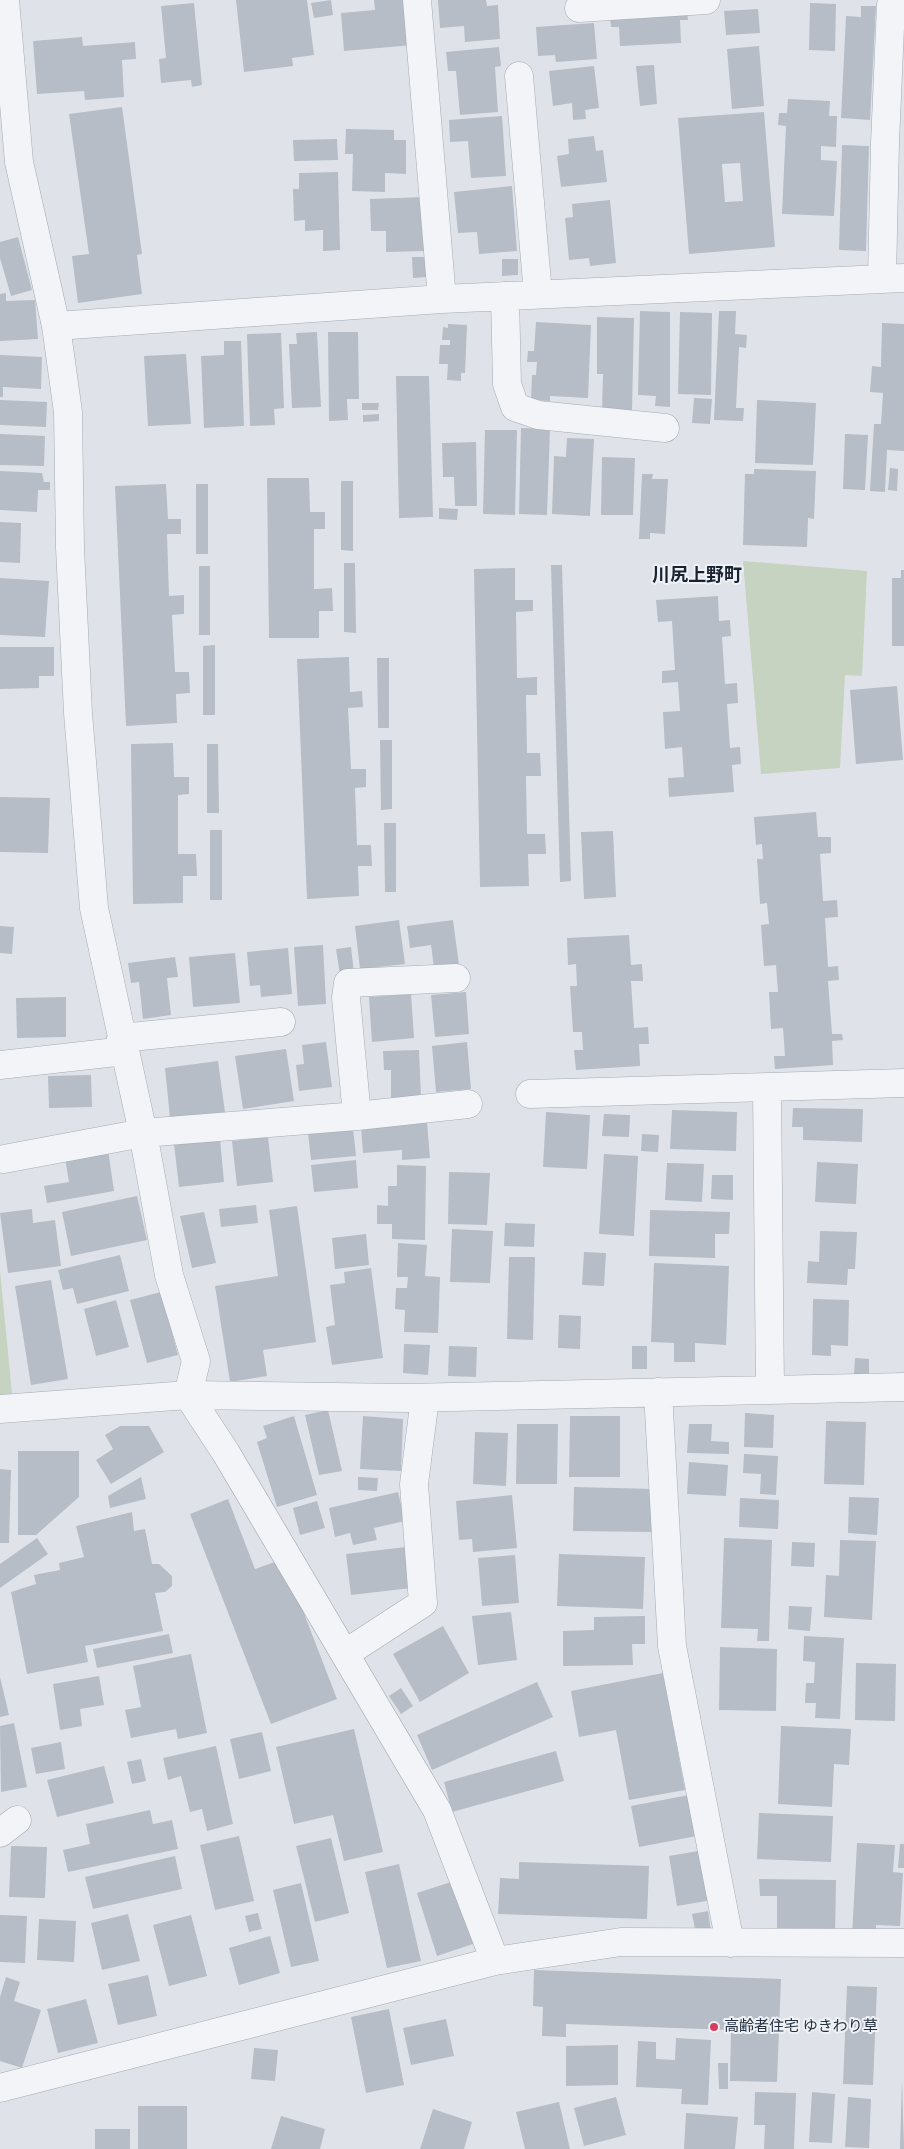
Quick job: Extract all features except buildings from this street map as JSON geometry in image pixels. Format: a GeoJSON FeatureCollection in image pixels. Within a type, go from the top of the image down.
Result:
{"type":"FeatureCollection","features":[{"type":"Feature","properties":{"kind":"street"},"geometry":{"type":"LineString","coordinates":[[5,0],[19,162],[56,326],[68,412],[70,548],[78,713],[94,908],[143,1133],[169,1275],[196,1361],[188,1395],[226,1453],[346,1653],[437,1810],[495,1961]]}},
{"type":"Feature","properties":{"kind":"street"},"geometry":{"type":"LineString","coordinates":[[418,0],[442,299]]}},
{"type":"Feature","properties":{"kind":"street"},"geometry":{"type":"LineString","coordinates":[[579,8],[706,0]]}},
{"type":"Feature","properties":{"kind":"street"},"geometry":{"type":"LineString","coordinates":[[56,326],[442,299],[893,278],[885,133],[891,5],[894,0]]}},
{"type":"Feature","properties":{"kind":"street"},"geometry":{"type":"LineString","coordinates":[[519,76],[538,294]]}},
{"type":"Feature","properties":{"kind":"street"},"geometry":{"type":"LineString","coordinates":[[505,296],[507,384],[515,406],[538,414],[666,428]]}},
{"type":"Feature","properties":{"kind":"street"},"geometry":{"type":"LineString","coordinates":[[357,1116],[346,998],[348,984],[456,978]]}},
{"type":"Feature","properties":{"kind":"street"},"geometry":{"type":"LineString","coordinates":[[0,1065],[123,1044],[281,1022]]}},
{"type":"Feature","properties":{"kind":"street"},"geometry":{"type":"LineString","coordinates":[[530,1094],[904,1083]]}},
{"type":"Feature","properties":{"kind":"street"},"geometry":{"type":"LineString","coordinates":[[767,1088],[770,1390]]}},
{"type":"Feature","properties":{"kind":"street"},"geometry":{"type":"LineString","coordinates":[[4,1159],[143,1133],[357,1116],[468,1104]]}},
{"type":"Feature","properties":{"kind":"street"},"geometry":{"type":"LineString","coordinates":[[0,1409],[188,1395],[425,1398],[904,1386]]}},
{"type":"Feature","properties":{"kind":"street"},"geometry":{"type":"LineString","coordinates":[[658,1392],[672,1646],[730,1943]]}},
{"type":"Feature","properties":{"kind":"street"},"geometry":{"type":"LineString","coordinates":[[346,1653],[423,1603],[414,1484],[425,1398]]}},
{"type":"Feature","properties":{"kind":"street"},"geometry":{"type":"LineString","coordinates":[[0,2088],[495,1961],[621,1942],[904,1943]]}},
{"type":"Feature","properties":{"kind":"green space"},"geometry":{"type":"Polygon","coordinates":[[[743,561],[867,571],[862,676],[845,675],[840,768],[761,774],[743,561]]]}},
{"type":"Feature","properties":{"kind":"green space"},"geometry":{"type":"Polygon","coordinates":[[[0,1270],[12,1394],[0,1395],[0,1270]]]}},
{"type":"Feature","properties":{"kind":"place","name":"高齢者住宅 ゆきわり草"},"geometry":{"type":"Point","coordinates":[714,2027]}},
{"type":"Feature","properties":{"kind":"district","name":"川尻上野町"},"geometry":{"type":"Point","coordinates":[697,576]}}]}
